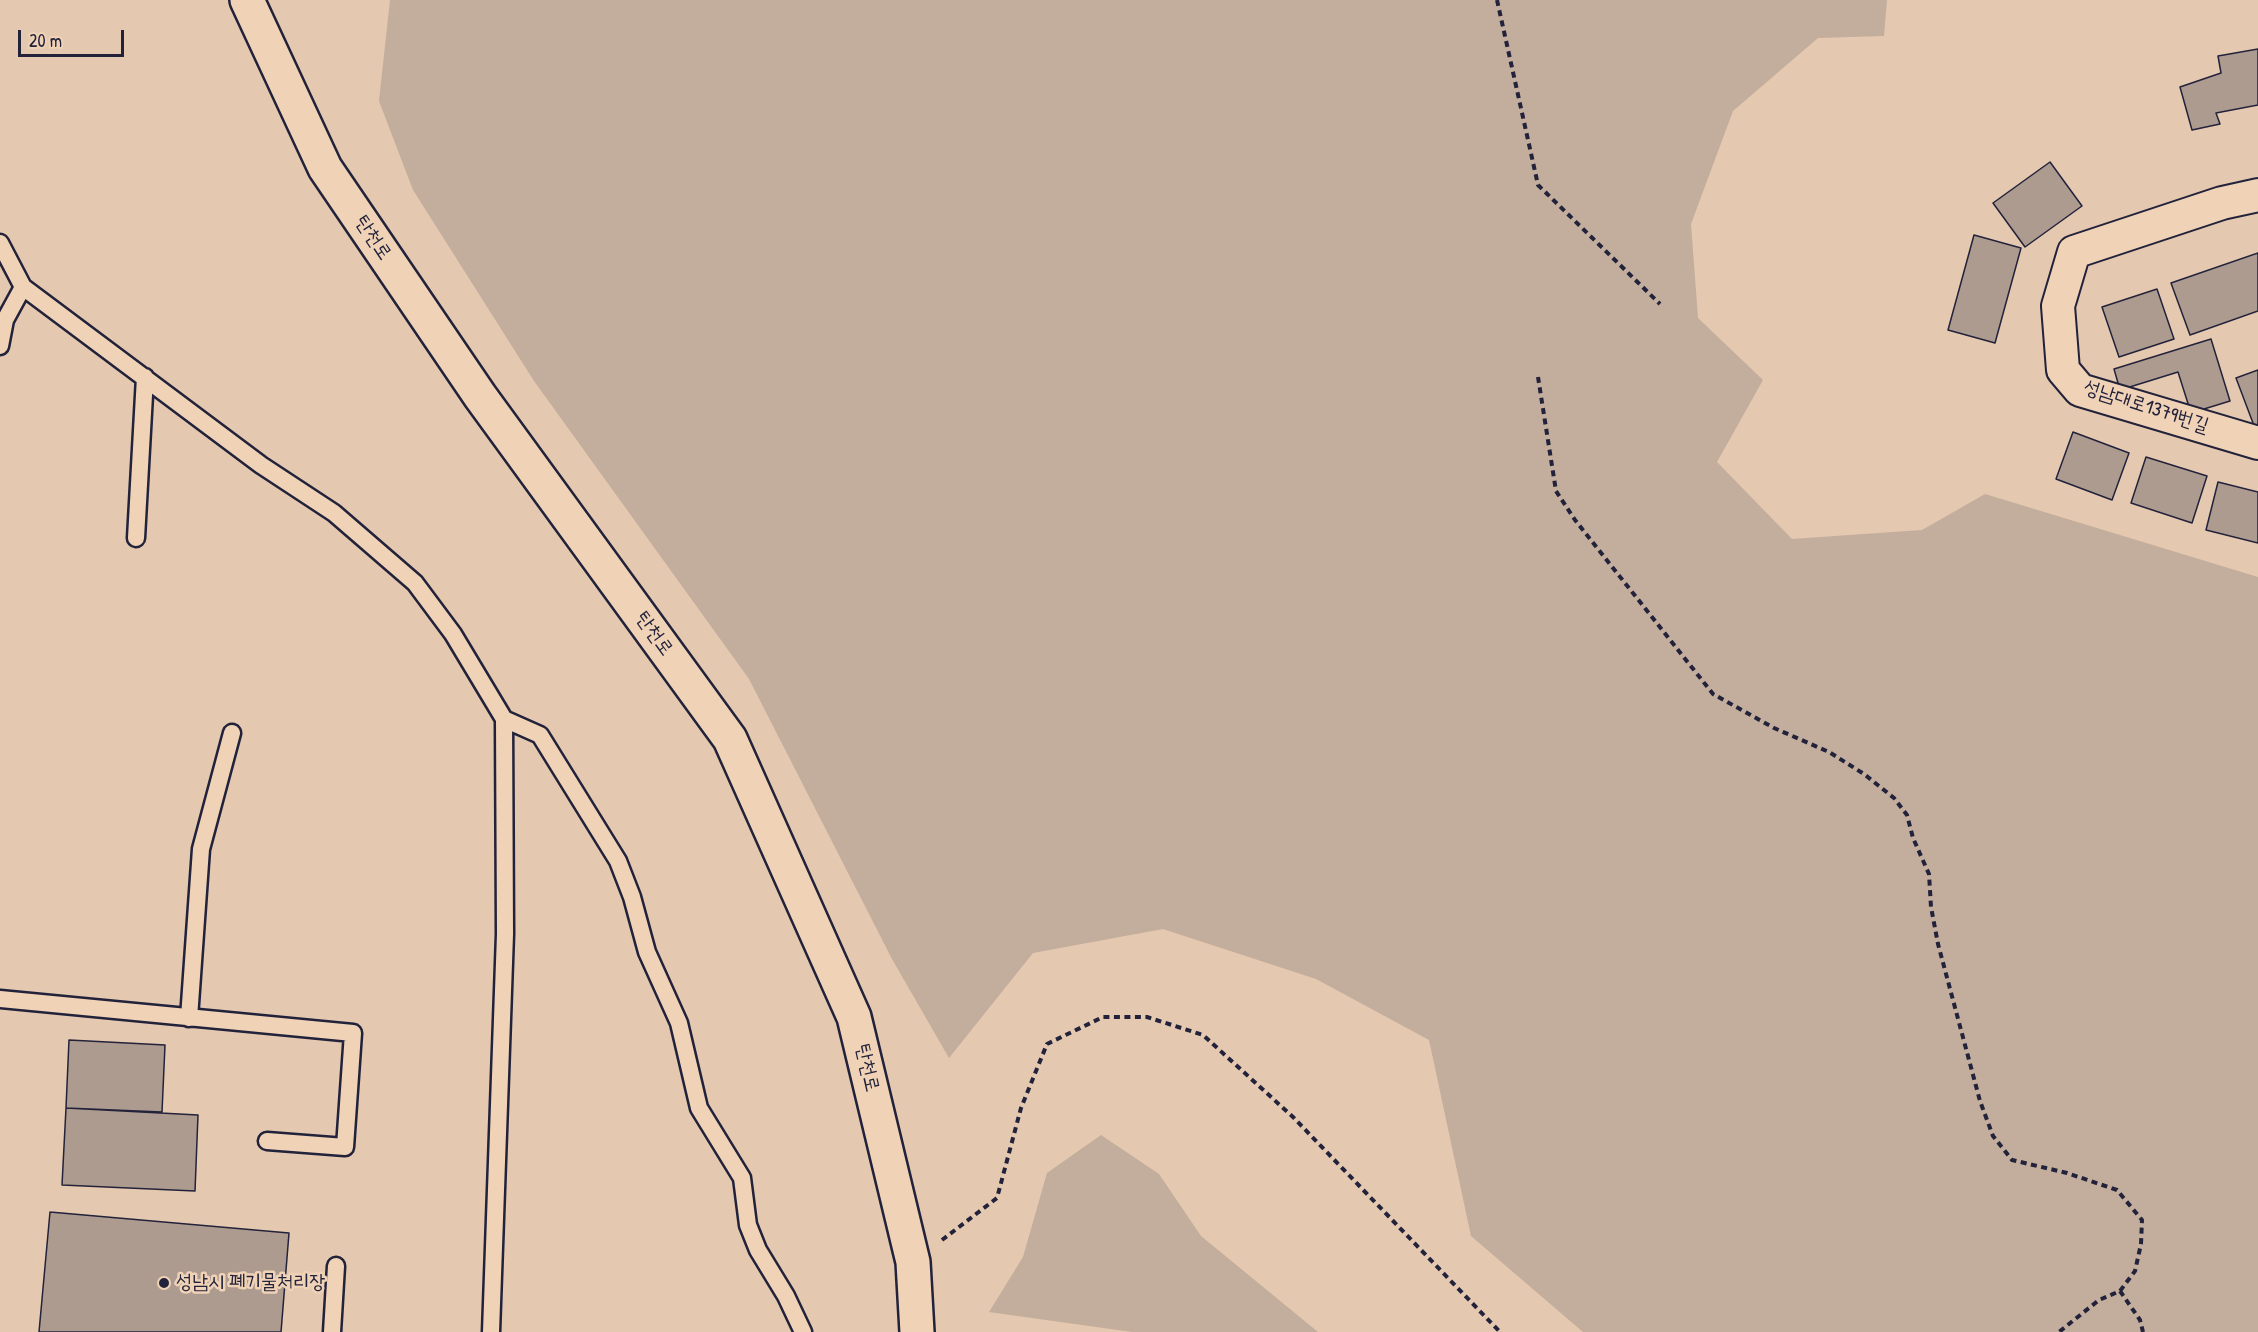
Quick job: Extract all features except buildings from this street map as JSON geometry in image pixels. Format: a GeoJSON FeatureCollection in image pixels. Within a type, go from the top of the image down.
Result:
{"type":"FeatureCollection","features":[{"type":"Feature","properties":{"kind":"main road","name":"탄천로"},"geometry":{"type":"LineString","coordinates":[[247,0],[325,168],[480,396],[730,739],[854,1017],[913,1262],[917,1332]]}},
{"type":"Feature","properties":{"kind":"street","name":"성남대로1379번길"},"geometry":{"type":"LineString","coordinates":[[2258,195],[2222,203],[2074,252],[2058,306],[2063,370],[2080,390],[2258,443]]}},
{"type":"Feature","properties":{"kind":"lane"},"geometry":{"type":"LineString","coordinates":[[0,243],[23,287],[261,465],[334,513],[415,583],[453,634],[504,719],[505,934],[491,1332]]}},
{"type":"Feature","properties":{"kind":"lane"},"geometry":{"type":"LineString","coordinates":[[0,346],[5,320],[23,287]]}},
{"type":"Feature","properties":{"kind":"lane"},"geometry":{"type":"LineString","coordinates":[[136,538],[145,377]]}},
{"type":"Feature","properties":{"kind":"lane"},"geometry":{"type":"LineString","coordinates":[[504,719],[540,735],[618,861],[632,897],[647,952],[679,1023],[699,1108],[742,1178],[748,1225],[758,1250],[786,1296],[803,1332]]}},
{"type":"Feature","properties":{"kind":"lane"},"geometry":{"type":"LineString","coordinates":[[189,1018],[201,849],[232,733]]}},
{"type":"Feature","properties":{"kind":"lane"},"geometry":{"type":"LineString","coordinates":[[0,999],[353,1033],[345,1147],[267,1142]]}},
{"type":"Feature","properties":{"kind":"lane"},"geometry":{"type":"LineString","coordinates":[[332,1332],[336,1266]]}},
{"type":"Feature","properties":{"kind":"path"},"geometry":{"type":"LineString","coordinates":[[1497,0],[1538,185],[1660,304]]}},
{"type":"Feature","properties":{"kind":"path"},"geometry":{"type":"LineString","coordinates":[[1538,377],[1556,491],[1575,520],[1713,694],[1774,728],[1829,753],[1864,774],[1894,798],[1907,815],[1913,838],[1929,874],[1931,907],[1938,944],[1980,1101],[1993,1136],[2012,1160],[2117,1190],[2142,1220],[2141,1244],[2135,1271],[2120,1291],[2099,1300],[2059,1332]]}},
{"type":"Feature","properties":{"kind":"path"},"geometry":{"type":"LineString","coordinates":[[913,1262],[997,1198],[1021,1108],[1047,1044],[1103,1017],[1148,1017],[1203,1035],[1293,1117],[1500,1332]]}},
{"type":"Feature","properties":{"kind":"path"},"geometry":{"type":"LineString","coordinates":[[2120,1291],[2140,1320],[2144,1332]]}},
{"type":"Feature","properties":{"kind":"shaded area"},"geometry":{"type":"Polygon","coordinates":[[[390,0],[1887,0],[1884,36],[1818,38],[1733,111],[1691,224],[1698,318],[1763,380],[1717,462],[1792,539],[1922,530],[1985,494],[2258,577],[2258,1332],[1583,1332],[1471,1236],[1429,1040],[1316,979],[1163,929],[1033,953],[949,1058],[892,959],[749,679],[534,381],[413,190],[379,101],[390,0]]]}},
{"type":"Feature","properties":{"kind":"shaded area"},"geometry":{"type":"Polygon","coordinates":[[[1101,1135],[1159,1174],[1201,1236],[1318,1332],[1132,1332],[989,1312],[1023,1257],[1047,1173],[1101,1135]]]}},
{"type":"Feature","properties":{"kind":"place","name":"성남시 폐기물처리장"},"geometry":{"type":"Point","coordinates":[164,1283]}}]}
